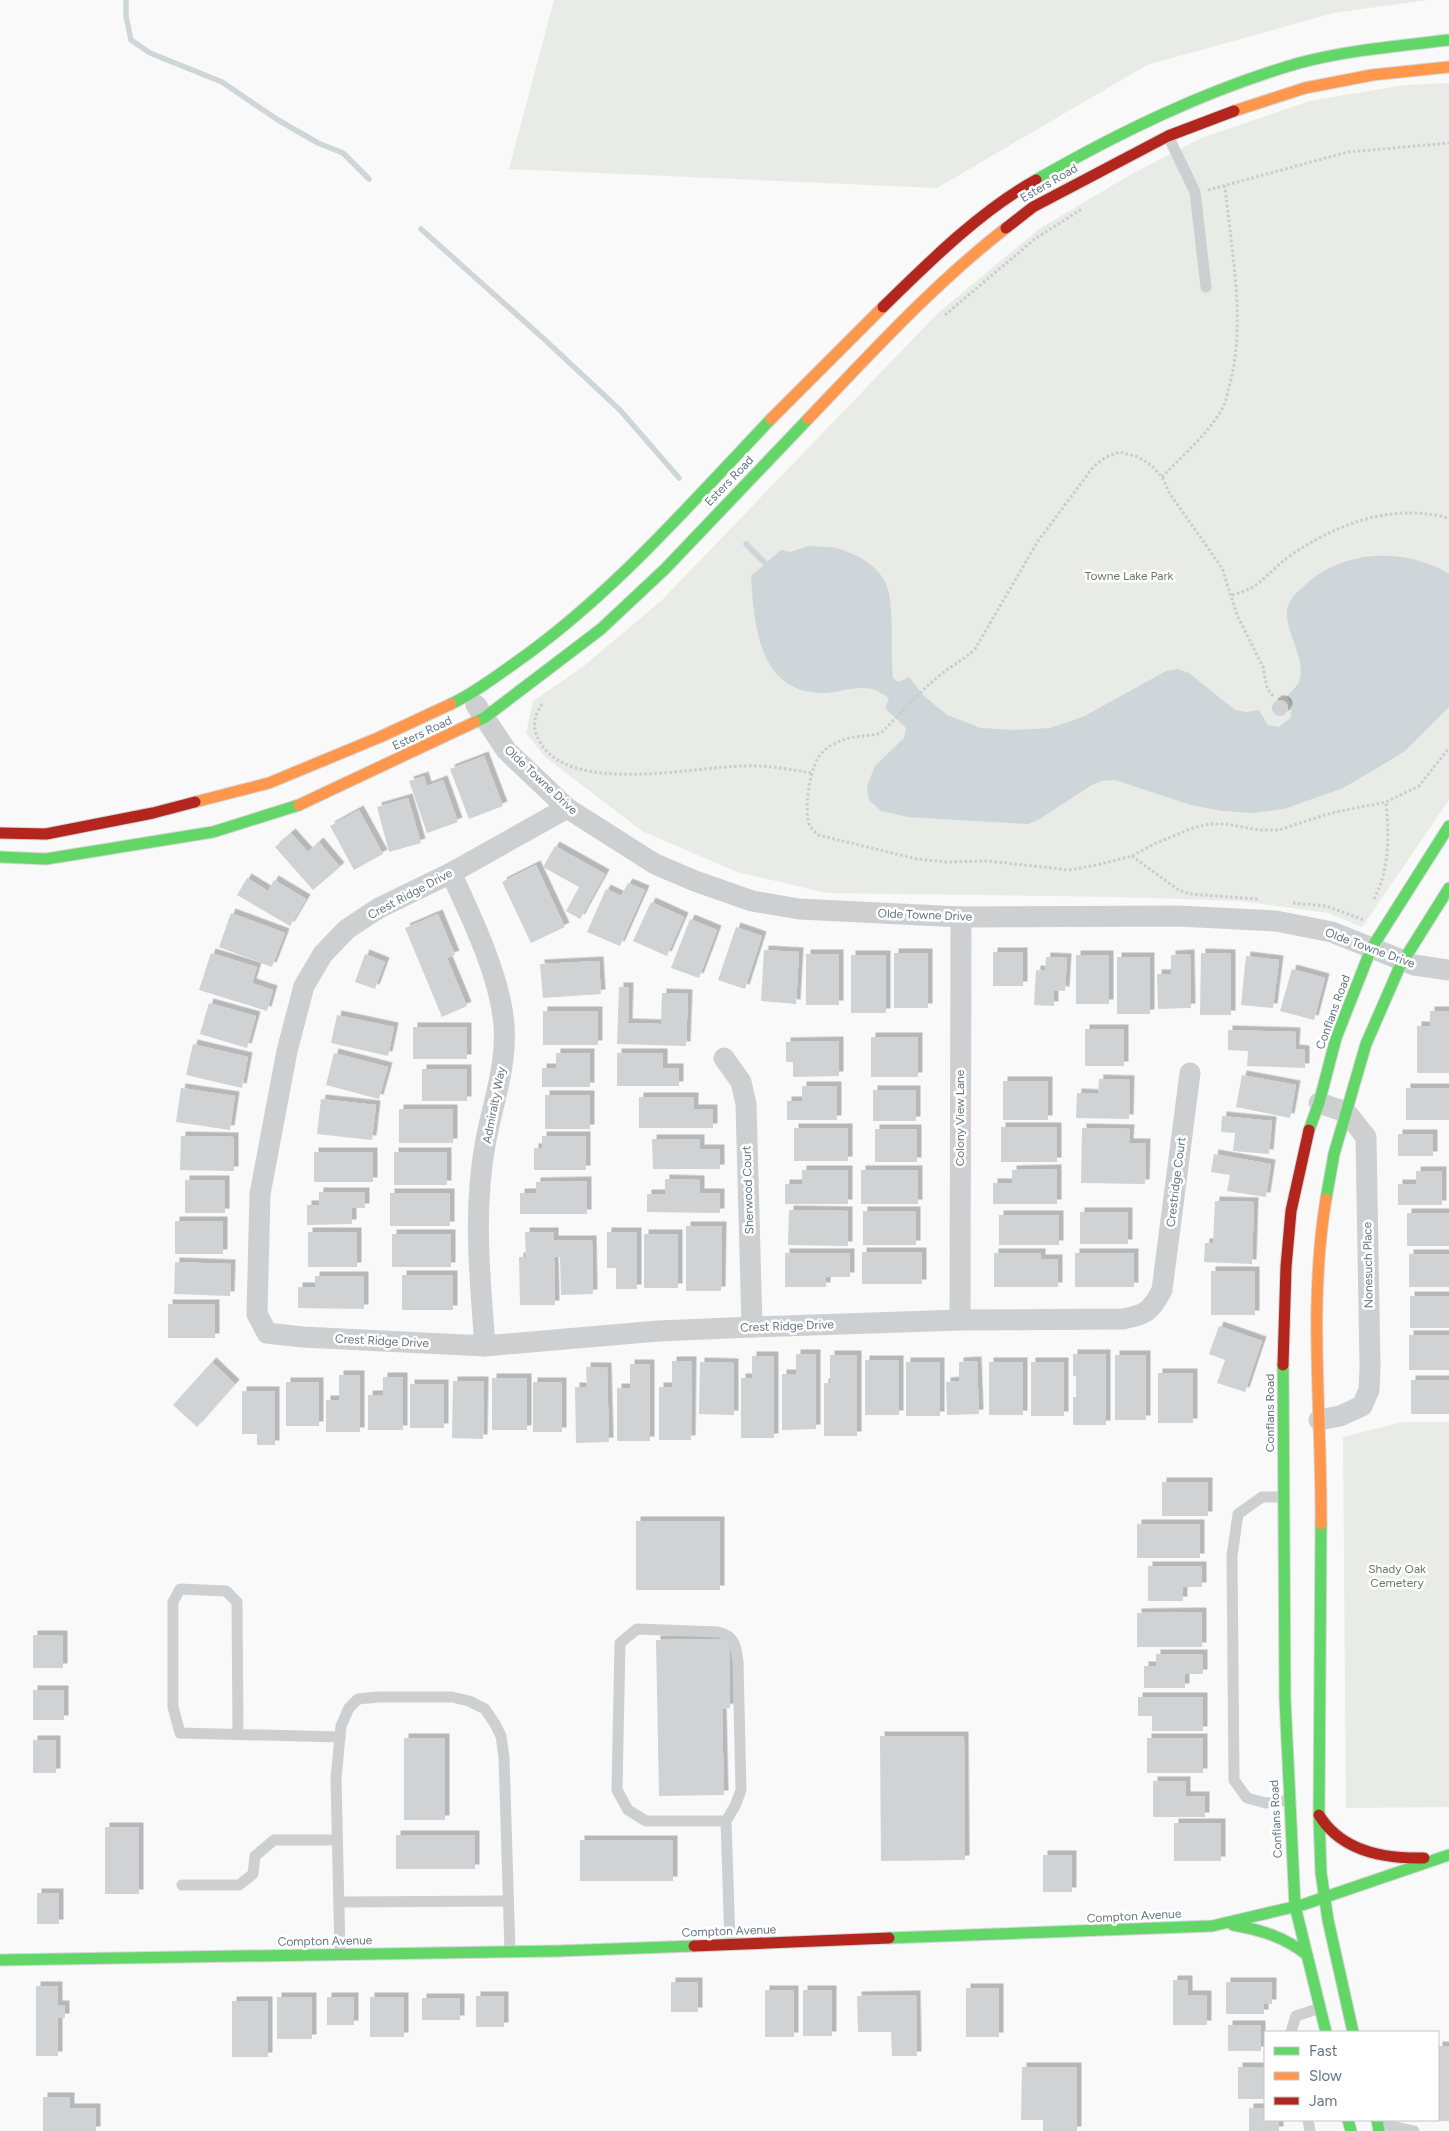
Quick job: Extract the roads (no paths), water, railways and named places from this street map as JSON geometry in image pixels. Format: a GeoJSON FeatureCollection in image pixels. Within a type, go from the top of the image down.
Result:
{"type":"FeatureCollection","features":[{"type":"Feature","properties":{"kind":"street","name":"Esters Road"},"geometry":{"type":"LineString","coordinates":[[0,833],[46,834],[153,813],[269,783],[380,737],[470,695],[545,642],[584,609],[646,550],[805,384],[917,274],[967,230],[1021,188],[1085,152],[1160,114],[1243,82],[1300,63],[1368,49],[1449,40]]}},
{"type":"Feature","properties":{"kind":"street","name":"Esters Road"},"geometry":{"type":"LineString","coordinates":[[0,857],[46,858],[213,832],[306,803],[484,718],[600,629],[665,569],[883,340],[984,245],[1033,207],[1168,136],[1241,109],[1305,88],[1372,75],[1449,67]]}},
{"type":"Feature","properties":{"kind":"street"},"geometry":{"type":"LineString","coordinates":[[1160,114],[1168,136]]}},
{"type":"Feature","properties":{"kind":"street","name":"Olde Towne Drive"},"geometry":{"type":"LineString","coordinates":[[470,695],[506,750],[567,808],[655,864],[695,882],[752,901],[799,909],[960,917],[1178,916],[1276,921],[1332,932],[1414,965],[1449,970]]}},
{"type":"Feature","properties":{"kind":"street","name":"Crest Ridge Drive"},"geometry":{"type":"LineString","coordinates":[[567,808],[451,873],[379,908],[347,929],[323,954],[304,986],[287,1051],[260,1194],[256,1314],[267,1333],[302,1337],[486,1346],[658,1331],[752,1327],[960,1320],[1123,1319],[1140,1316],[1154,1306],[1162,1290]]}},
{"type":"Feature","properties":{"kind":"street","name":"Conflans Road"},"geometry":{"type":"LineString","coordinates":[[1326,2031],[1295,1906],[1289,1800],[1285,1699],[1283,1364],[1286,1267],[1291,1212],[1310,1125],[1319,1103],[1336,1038],[1371,949],[1449,826]]}},
{"type":"Feature","properties":{"kind":"street","name":"Admiralty Way"},"geometry":{"type":"LineString","coordinates":[[451,873],[476,926],[485,951],[498,993],[504,1024],[504,1046],[498,1091],[485,1146],[479,1200],[479,1264],[486,1346]]}},
{"type":"Feature","properties":{"kind":"street"},"geometry":{"type":"LineString","coordinates":[[1353,2031],[1333,1948],[1321,1873],[1319,1815],[1321,1527],[1318,1270],[1325,1207],[1334,1154],[1366,1044],[1404,960],[1449,888]]}},
{"type":"Feature","properties":{"kind":"street","name":"Colony View Lane"},"geometry":{"type":"LineString","coordinates":[[960,917],[960,1320]]}},
{"type":"Feature","properties":{"kind":"street","name":"Sherwood Court"},"geometry":{"type":"LineString","coordinates":[[724,1058],[741,1082],[746,1104],[752,1327]]}},
{"type":"Feature","properties":{"kind":"street","name":"Crestridge Court"},"geometry":{"type":"LineString","coordinates":[[1162,1290],[1190,1073]]}},
{"type":"Feature","properties":{"kind":"street"},"geometry":{"type":"LineString","coordinates":[[1319,1103],[1346,1112]]}},
{"type":"Feature","properties":{"kind":"street","name":"Nonesuch Place"},"geometry":{"type":"LineString","coordinates":[[1319,1420],[1340,1416],[1362,1406],[1369,1390],[1366,1137],[1346,1112]]}},
{"type":"Feature","properties":{"kind":"street"},"geometry":{"type":"LineString","coordinates":[[1319,1815],[1330,1831],[1346,1842],[1373,1853],[1403,1859],[1445,1856]]}},
{"type":"Feature","properties":{"kind":"street","name":"Compton Avenue"},"geometry":{"type":"LineString","coordinates":[[0,1960],[510,1952],[1104,1931],[1224,1924],[1325,1898],[1445,1856]]}},
{"type":"Feature","properties":{"kind":"street"},"geometry":{"type":"LineString","coordinates":[[1224,1924],[1252,1928],[1279,1936],[1294,1943],[1307,1955]]}},
{"type":"Feature","properties":{"kind":"lane"},"geometry":{"type":"LineString","coordinates":[[1168,136],[1195,192],[1206,287]]}},
{"type":"Feature","properties":{"kind":"lane"},"geometry":{"type":"LineString","coordinates":[[1283,1497],[1262,1497],[1238,1514],[1232,1556],[1234,1780],[1247,1798],[1266,1803],[1289,1800]]}},
{"type":"Feature","properties":{"kind":"lane"},"geometry":{"type":"LineString","coordinates":[[238,1734],[238,1602],[226,1591],[180,1589],[174,1602],[172,1707],[180,1733],[340,1737]]}},
{"type":"Feature","properties":{"kind":"lane"},"geometry":{"type":"LineString","coordinates":[[726,1822],[646,1821],[628,1810],[616,1790],[620,1643],[637,1629],[718,1632],[727,1634],[735,1642],[738,1662],[741,1790],[726,1822],[730,1944]]}},
{"type":"Feature","properties":{"kind":"lane"},"geometry":{"type":"LineString","coordinates":[[340,1954],[336,1778],[341,1726],[349,1708],[358,1699],[378,1697],[452,1697],[470,1701],[486,1709],[502,1736],[510,1952]]}},
{"type":"Feature","properties":{"kind":"lane"},"geometry":{"type":"LineString","coordinates":[[182,1885],[239,1885],[253,1874],[255,1856],[274,1840],[337,1840]]}},
{"type":"Feature","properties":{"kind":"lane"},"geometry":{"type":"LineString","coordinates":[[339,1902],[508,1901]]}},
{"type":"Feature","properties":{"kind":"lane"},"geometry":{"type":"LineString","coordinates":[[1291,2031],[1296,2016],[1320,2008]]}},
{"type":"Feature","properties":{"kind":"lane"},"geometry":{"type":"LineString","coordinates":[[1378,2125],[1414,2131]]}},
{"type":"Feature","properties":{"kind":"waterway"},"geometry":{"type":"LineString","coordinates":[[126,0],[126,16],[131,40],[150,53],[222,82],[278,120],[318,143],[343,153],[369,179]]}},
{"type":"Feature","properties":{"kind":"waterway"},"geometry":{"type":"LineString","coordinates":[[421,229],[620,410],[679,478]]}},
{"type":"Feature","properties":{"kind":"waterway"},"geometry":{"type":"LineString","coordinates":[[746,544],[771,569]]}},
{"type":"Feature","properties":{"kind":"park label","name":"Towne Lake Park"},"geometry":{"type":"Point","coordinates":[1129,576]}},
{"type":"Feature","properties":{"kind":"park label","name":"Shady Oak Cemetery"},"geometry":{"type":"Point","coordinates":[1397,1576]}}]}
